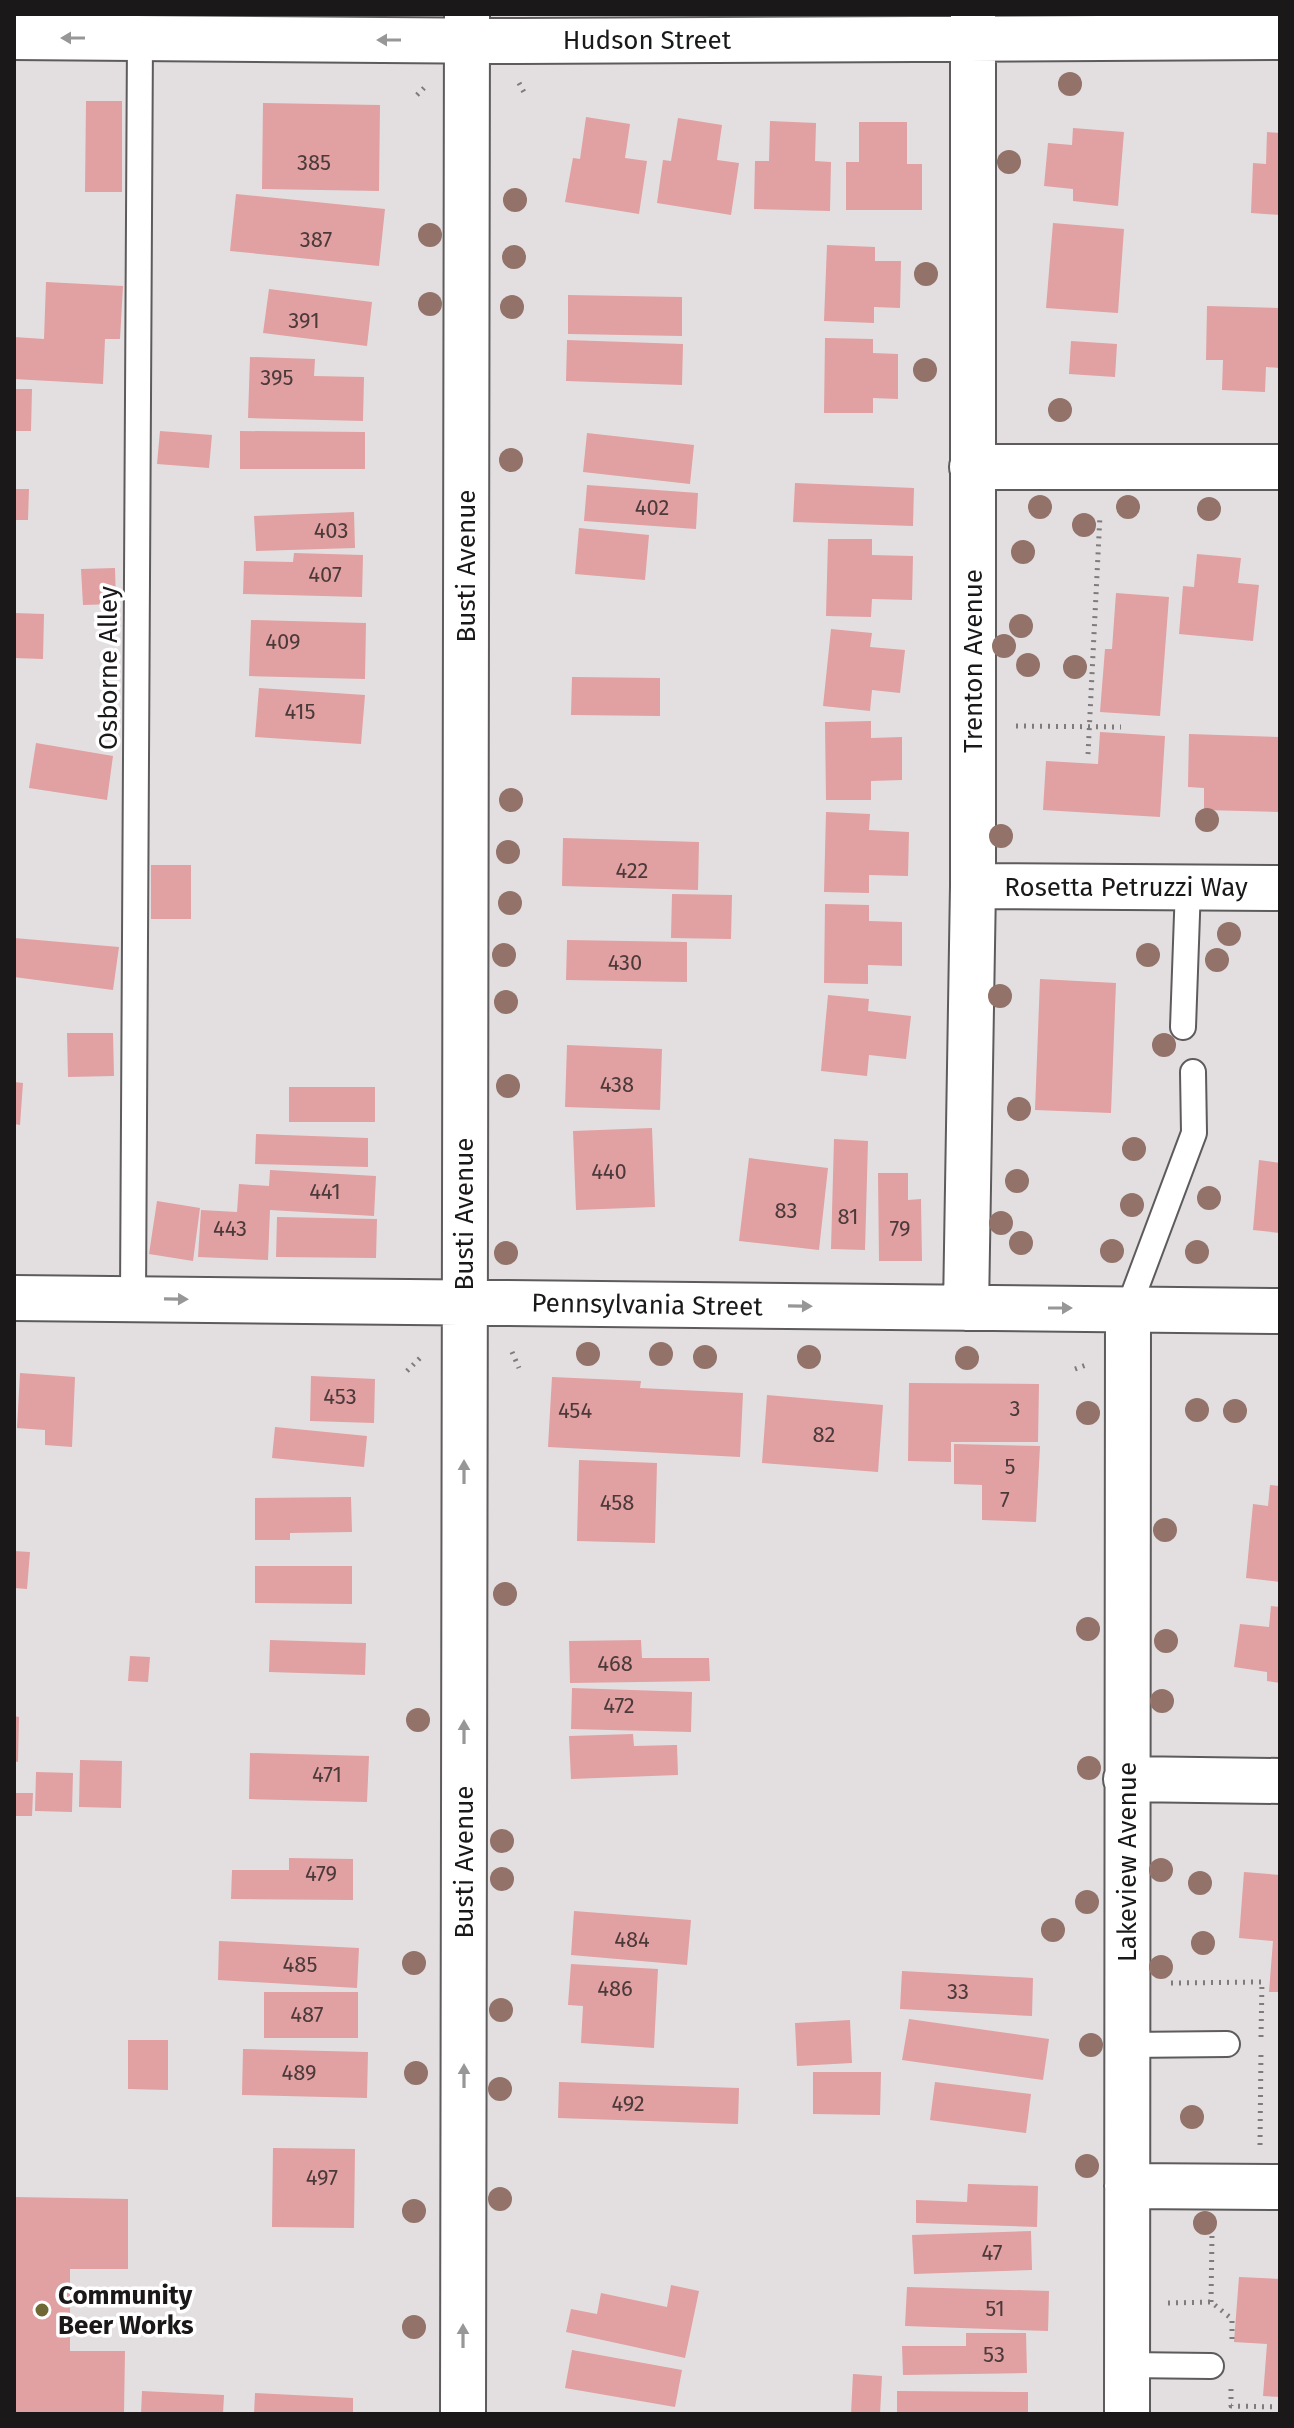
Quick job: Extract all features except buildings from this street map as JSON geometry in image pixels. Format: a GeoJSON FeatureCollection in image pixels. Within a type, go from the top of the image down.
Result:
{"type":"FeatureCollection","features":[{"type":"Feature","properties":{"kind":"street","name":"Hudson Street"},"geometry":{"type":"LineString","coordinates":[[14,37],[140,38],[467,27],[973,26],[1280,37]]}},
{"type":"Feature","properties":{"kind":"street","name":"Trenton Avenue"},"geometry":{"type":"LineString","coordinates":[[966,1308],[973,886],[973,26]]}},
{"type":"Feature","properties":{"kind":"street","name":"Busti Avenue"},"geometry":{"type":"LineString","coordinates":[[463,2414],[467,27]]}},
{"type":"Feature","properties":{"kind":"street"},"geometry":{"type":"LineString","coordinates":[[972,467],[1280,467]]}},
{"type":"Feature","properties":{"kind":"street","name":"Rosetta Petruzzi Way"},"geometry":{"type":"LineString","coordinates":[[973,886],[1280,888]]}},
{"type":"Feature","properties":{"kind":"street","name":"Pennsylvania Street"},"geometry":{"type":"LineString","coordinates":[[14,1298],[1280,1311]]}},
{"type":"Feature","properties":{"kind":"street","name":"Lakeview Avenue"},"geometry":{"type":"LineString","coordinates":[[1127,2414],[1128,1309]]}},
{"type":"Feature","properties":{"kind":"street"},"geometry":{"type":"LineString","coordinates":[[1126,1779],[1280,1781]]}},
{"type":"Feature","properties":{"kind":"street"},"geometry":{"type":"LineString","coordinates":[[1127,2186],[1280,2187]]}},
{"type":"Feature","properties":{"kind":"lane","name":"Osborne Alley"},"geometry":{"type":"LineString","coordinates":[[133,1298],[140,38]]}},
{"type":"Feature","properties":{"kind":"lane"},"geometry":{"type":"LineString","coordinates":[[1183,1027],[1188,887]]}},
{"type":"Feature","properties":{"kind":"lane"},"geometry":{"type":"LineString","coordinates":[[1128,1309],[1194,1133],[1193,1072]]}},
{"type":"Feature","properties":{"kind":"lane"},"geometry":{"type":"LineString","coordinates":[[1127,2045],[1227,2044]]}},
{"type":"Feature","properties":{"kind":"lane"},"geometry":{"type":"LineString","coordinates":[[1127,2365],[1211,2366]]}},
{"type":"Feature","properties":{"kind":"path"},"geometry":{"type":"LineString","coordinates":[[518,81],[526,96]]}},
{"type":"Feature","properties":{"kind":"path"},"geometry":{"type":"LineString","coordinates":[[1088,754],[1100,515]]}},
{"type":"Feature","properties":{"kind":"path"},"geometry":{"type":"LineString","coordinates":[[1016,726],[1121,727]]}},
{"type":"Feature","properties":{"kind":"path"},"geometry":{"type":"LineString","coordinates":[[512,1352],[519,1368]]}},
{"type":"Feature","properties":{"kind":"path"},"geometry":{"type":"LineString","coordinates":[[407,1371],[420,1358]]}},
{"type":"Feature","properties":{"kind":"path"},"geometry":{"type":"LineString","coordinates":[[1211,2302],[1212,2236]]}},
{"type":"Feature","properties":{"kind":"place","name":"Community Beer Works"},"geometry":{"type":"Point","coordinates":[42,2310]}}]}
